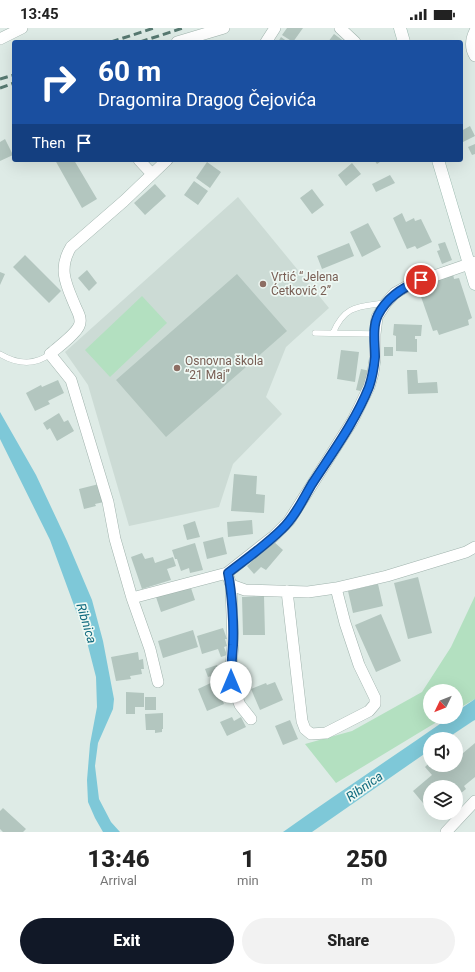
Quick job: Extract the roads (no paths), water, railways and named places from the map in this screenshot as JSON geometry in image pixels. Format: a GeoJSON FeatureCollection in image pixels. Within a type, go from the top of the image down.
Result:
{"type":"FeatureCollection","features":[{"type":"Feature","properties":{"kind":"main road"},"geometry":{"type":"LineString","coordinates":[[400,28],[403,40]]}},
{"type":"Feature","properties":{"kind":"main road"},"geometry":{"type":"LineString","coordinates":[[439,162],[472,263],[475,284]]}},
{"type":"Feature","properties":{"kind":"street"},"geometry":{"type":"LineString","coordinates":[[0,39],[22,28]]}},
{"type":"Feature","properties":{"kind":"street"},"geometry":{"type":"LineString","coordinates":[[184,40],[224,28]]}},
{"type":"Feature","properties":{"kind":"street"},"geometry":{"type":"LineString","coordinates":[[267,40],[275,28]]}},
{"type":"Feature","properties":{"kind":"street"},"geometry":{"type":"LineString","coordinates":[[340,28],[353,40]]}},
{"type":"Feature","properties":{"kind":"street"},"geometry":{"type":"LineString","coordinates":[[475,31],[472,38],[472,51],[475,56]]}},
{"type":"Feature","properties":{"kind":"street"},"geometry":{"type":"LineString","coordinates":[[141,162],[152,174]]}},
{"type":"Feature","properties":{"kind":"street"},"geometry":{"type":"LineString","coordinates":[[158,682],[150,649],[132,598],[115,539],[108,502],[71,380],[50,354],[74,333],[80,325],[80,317],[65,281],[63,267],[66,256],[71,247],[165,162]]}},
{"type":"Feature","properties":{"kind":"street"},"geometry":{"type":"LineString","coordinates":[[132,598],[228,573],[278,533],[289,521],[353,420],[369,387],[375,359],[374,334],[377,317],[386,303],[396,293],[411,284],[472,263]]}},
{"type":"Feature","properties":{"kind":"street"},"geometry":{"type":"LineString","coordinates":[[231,586],[245,590],[308,592],[336,588],[387,576],[466,552],[475,547]]}},
{"type":"Feature","properties":{"kind":"street"},"geometry":{"type":"LineString","coordinates":[[228,573],[231,586],[233,644],[231,682],[240,705],[251,719]]}},
{"type":"Feature","properties":{"kind":"street"},"geometry":{"type":"LineString","coordinates":[[287,591],[302,721],[305,729],[311,734],[326,733],[369,711],[375,704],[375,698],[359,666],[345,623],[336,588]]}},
{"type":"Feature","properties":{"kind":"street"},"geometry":{"type":"LineString","coordinates":[[446,832],[475,801]]}},
{"type":"Feature","properties":{"kind":"lane"},"geometry":{"type":"LineString","coordinates":[[333,333],[341,318],[356,307],[386,303]]}},
{"type":"Feature","properties":{"kind":"lane"},"geometry":{"type":"LineString","coordinates":[[315,333],[374,334]]}},
{"type":"Feature","properties":{"kind":"lane"},"geometry":{"type":"LineString","coordinates":[[0,354],[11,360],[29,362],[42,360],[50,354]]}},
{"type":"Feature","properties":{"kind":"water","name":"Ribnica"},"geometry":{"type":"Polygon","coordinates":[[[0,412],[36,475],[67,541],[92,600],[103,641],[114,699],[113,709],[98,743],[95,766],[99,799],[111,822],[120,832],[103,832],[88,802],[87,780],[90,744],[97,707],[96,677],[86,638],[50,540],[0,439],[0,412]]]}},
{"type":"Feature","properties":{"kind":"water"},"geometry":{"type":"Polygon","coordinates":[[[475,699],[475,720],[457,732],[428,732],[440,724],[463,724],[463,707],[475,699]]]}},
{"type":"Feature","properties":{"kind":"water","name":"Ribnica"},"geometry":{"type":"Polygon","coordinates":[[[423,735],[423,755],[312,832],[283,832],[423,735]]]}},
{"type":"Feature","properties":{"kind":"railway"},"geometry":{"type":"LineString","coordinates":[[117,40],[154,28]]}},
{"type":"Feature","properties":{"kind":"railway"},"geometry":{"type":"LineString","coordinates":[[146,40],[183,28]]}},
{"type":"Feature","properties":{"kind":"railway"},"geometry":{"type":"LineString","coordinates":[[0,79],[12,76]]}},
{"type":"Feature","properties":{"kind":"railway"},"geometry":{"type":"LineString","coordinates":[[0,88],[12,84]]}},
{"type":"Feature","properties":{"kind":"place","name":"Vrtić “Jelena Ćetković 2”"},"geometry":{"type":"Point","coordinates":[263,284]}},
{"type":"Feature","properties":{"kind":"place","name":"Osnovna škola “21 Maj”"},"geometry":{"type":"Point","coordinates":[177,368]}}]}
